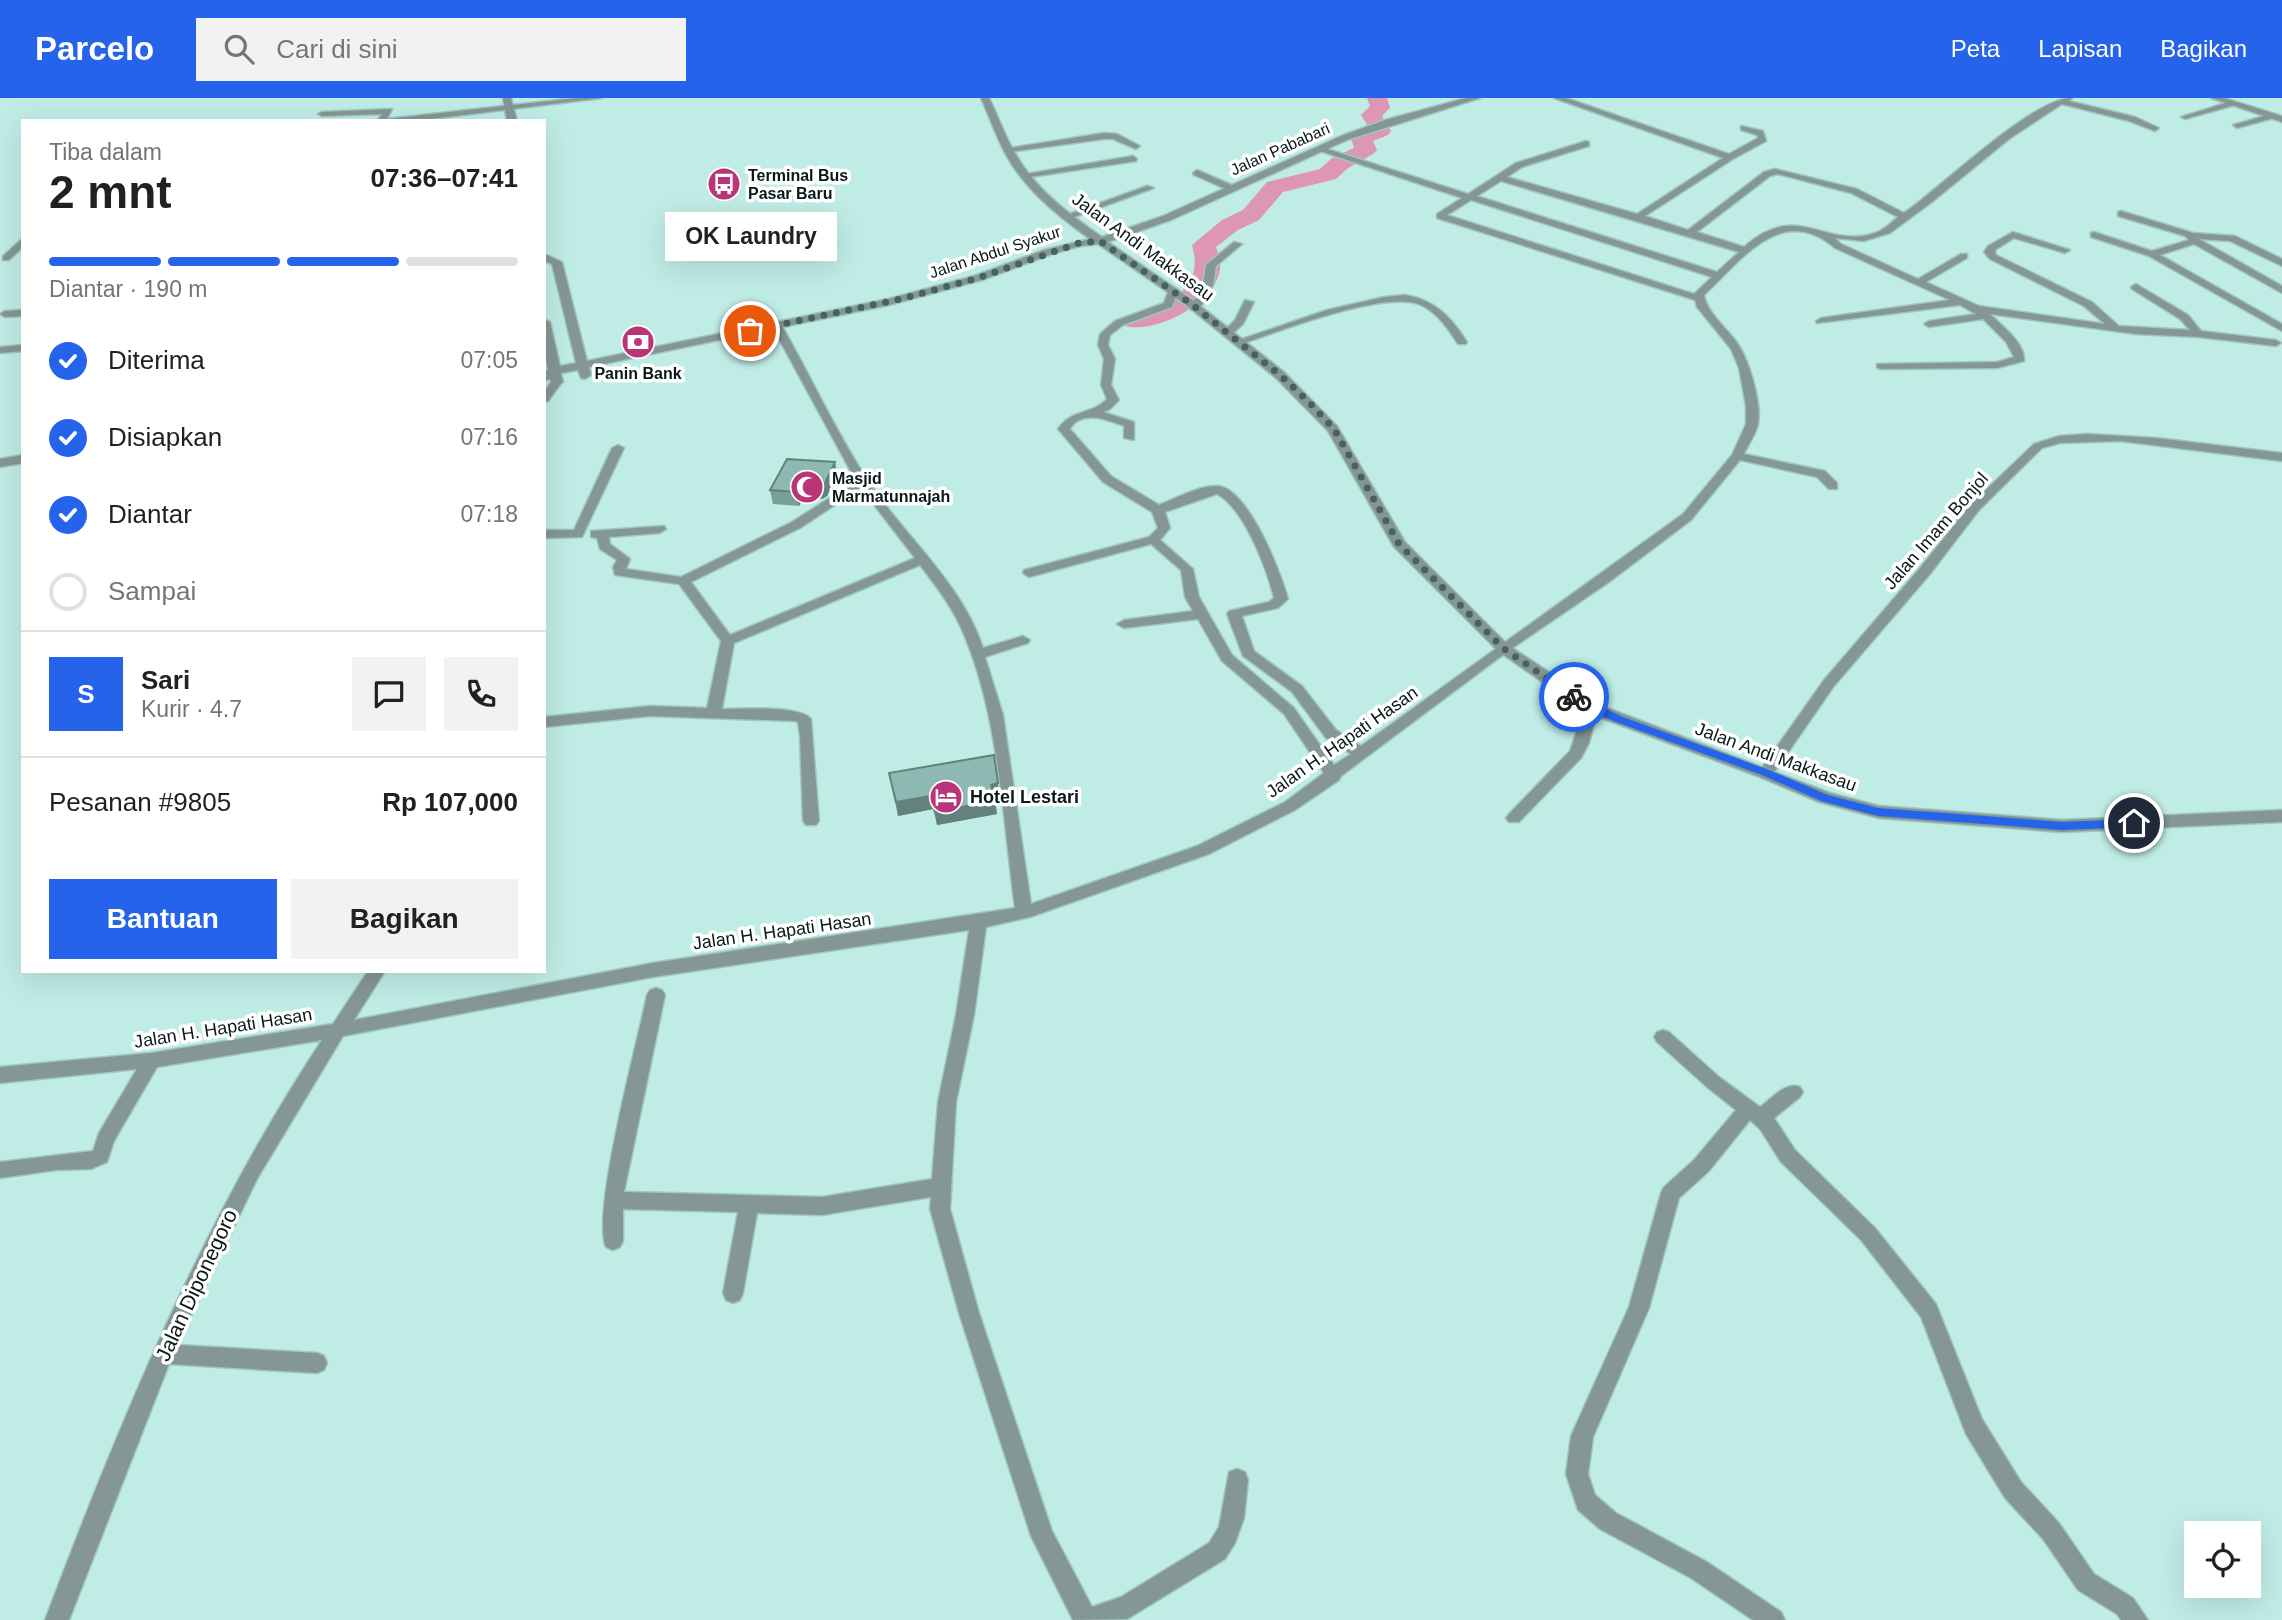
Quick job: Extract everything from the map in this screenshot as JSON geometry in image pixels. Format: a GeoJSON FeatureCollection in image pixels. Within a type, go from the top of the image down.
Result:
{"type":"FeatureCollection","features":[{"type":"Feature","properties":{"kind":"street"},"geometry":{"type":"LineString","coordinates":[[507,98],[512,119]]}},
{"type":"Feature","properties":{"kind":"street"},"geometry":{"type":"LineString","coordinates":[[322,114],[390,118],[509,109],[598,98]]}},
{"type":"Feature","properties":{"kind":"street","name":"Jalan Andi Makkasau"},"geometry":{"type":"LineString","coordinates":[[985,98],[1008,149],[1024,174],[1066,217],[1184,300],[1280,375],[1334,429],[1399,544],[1503,648],[1591,708],[1766,773],[1825,798],[1878,812],[2062,826],[2282,817]]}},
{"type":"Feature","properties":{"kind":"street","name":"Jalan Pababari"},"geometry":{"type":"LineString","coordinates":[[1100,241],[1167,218],[1318,149],[1369,129],[1476,98]]}},
{"type":"Feature","properties":{"kind":"street"},"geometry":{"type":"LineString","coordinates":[[1558,98],[1730,157]]}},
{"type":"Feature","properties":{"kind":"street"},"geometry":{"type":"LineString","coordinates":[[2215,98],[2282,120]]}},
{"type":"Feature","properties":{"kind":"street"},"geometry":{"type":"LineString","coordinates":[[390,118],[394,99]]}},
{"type":"Feature","properties":{"kind":"street"},"geometry":{"type":"LineString","coordinates":[[1587,144],[1524,163],[1466,196],[1440,216],[1698,298],[1704,289],[1772,230],[1786,229],[1857,238],[1875,236],[1941,193],[2040,112],[2064,100],[2155,128]]}},
{"type":"Feature","properties":{"kind":"street"},"geometry":{"type":"LineString","coordinates":[[2185,117],[2232,103]]}},
{"type":"Feature","properties":{"kind":"street"},"geometry":{"type":"LineString","coordinates":[[2237,125],[2271,116]]}},
{"type":"Feature","properties":{"kind":"street"},"geometry":{"type":"LineString","coordinates":[[1638,217],[1730,157],[1763,139],[1760,133],[1744,128]]}},
{"type":"Feature","properties":{"kind":"street"},"geometry":{"type":"LineString","coordinates":[[1008,149],[1104,136],[1114,136],[1136,146]]}},
{"type":"Feature","properties":{"kind":"street"},"geometry":{"type":"LineString","coordinates":[[1318,149],[1720,276]]}},
{"type":"Feature","properties":{"kind":"street"},"geometry":{"type":"LineString","coordinates":[[1024,174],[1133,159]]}},
{"type":"Feature","properties":{"kind":"street"},"geometry":{"type":"LineString","coordinates":[[1690,233],[1770,173],[1782,172],[1854,191],[1881,208],[1905,217]]}},
{"type":"Feature","properties":{"kind":"street"},"geometry":{"type":"LineString","coordinates":[[1197,173],[1231,188]]}},
{"type":"Feature","properties":{"kind":"street"},"geometry":{"type":"LineString","coordinates":[[1819,181],[1837,176]]}},
{"type":"Feature","properties":{"kind":"street"},"geometry":{"type":"LineString","coordinates":[[1497,177],[1746,251]]}},
{"type":"Feature","properties":{"kind":"street"},"geometry":{"type":"LineString","coordinates":[[1066,217],[1150,188]]}},
{"type":"Feature","properties":{"kind":"street"},"geometry":{"type":"LineString","coordinates":[[2121,214],[2194,239],[2282,290]]}},
{"type":"Feature","properties":{"kind":"street"},"geometry":{"type":"LineString","coordinates":[[1824,234],[1838,246],[1981,312],[2015,347],[2020,359],[1997,365],[1881,366]]}},
{"type":"Feature","properties":{"kind":"street"},"geometry":{"type":"LineString","coordinates":[[2065,250],[2013,235],[1991,248],[1989,252],[1993,257],[2088,304],[2116,328]]}},
{"type":"Feature","properties":{"kind":"street"},"geometry":{"type":"LineString","coordinates":[[1929,324],[1981,312],[2279,344],[2282,329],[2152,254],[2094,236]]}},
{"type":"Feature","properties":{"kind":"street"},"geometry":{"type":"LineString","coordinates":[[2152,254],[2194,239],[2224,236],[2236,239],[2282,263]]}},
{"type":"Feature","properties":{"kind":"street","name":"Jalan Abdul Syakur"},"geometry":{"type":"LineString","coordinates":[[550,378],[953,293],[1090,249],[1100,241]]}},
{"type":"Feature","properties":{"kind":"street"},"geometry":{"type":"LineString","coordinates":[[3,257],[21,243]]}},
{"type":"Feature","properties":{"kind":"street"},"geometry":{"type":"LineString","coordinates":[[1029,573],[1153,540],[1164,528],[1158,510],[1107,479],[1064,429],[1069,421],[1096,414],[1114,397],[1107,388],[1110,367],[1109,352],[1103,345],[1105,334],[1120,321],[1159,311],[1208,285],[1211,265],[1237,244]]}},
{"type":"Feature","properties":{"kind":"street"},"geometry":{"type":"LineString","coordinates":[[1918,283],[1964,256]]}},
{"type":"Feature","properties":{"kind":"street"},"geometry":{"type":"LineString","coordinates":[[3,257],[21,261]]}},
{"type":"Feature","properties":{"kind":"street"},"geometry":{"type":"LineString","coordinates":[[546,258],[557,262],[584,371]]}},
{"type":"Feature","properties":{"kind":"street"},"geometry":{"type":"LineString","coordinates":[[2136,287],[2184,317],[2198,334]]}},
{"type":"Feature","properties":{"kind":"street"},"geometry":{"type":"LineString","coordinates":[[1233,338],[1317,314],[1401,298],[1421,301],[1431,308],[1453,328],[1462,342]]}},
{"type":"Feature","properties":{"kind":"street","name":"Jalan H. Hapati Hasan"},"geometry":{"type":"LineString","coordinates":[[0,1074],[151,1060],[339,1030],[653,970],[978,922],[1024,913],[1203,850],[1290,806],[1503,648],[1604,579],[1687,517],[1737,456],[1752,424],[1752,406],[1744,368],[1727,335],[1701,306],[1698,298]]}},
{"type":"Feature","properties":{"kind":"street"},"geometry":{"type":"LineString","coordinates":[[1233,338],[1249,302]]}},
{"type":"Feature","properties":{"kind":"street"},"geometry":{"type":"LineString","coordinates":[[1821,321],[1961,302]]}},
{"type":"Feature","properties":{"kind":"street"},"geometry":{"type":"LineString","coordinates":[[5,314],[21,313]]}},
{"type":"Feature","properties":{"kind":"street"},"geometry":{"type":"LineString","coordinates":[[779,330],[863,482],[946,590],[972,636],[996,715],[1024,913]]}},
{"type":"Feature","properties":{"kind":"street"},"geometry":{"type":"LineString","coordinates":[[546,341],[550,378]]}},
{"type":"Feature","properties":{"kind":"street"},"geometry":{"type":"LineString","coordinates":[[0,350],[21,348]]}},
{"type":"Feature","properties":{"kind":"street"},"geometry":{"type":"LineString","coordinates":[[1096,414],[1130,424],[1130,438]]}},
{"type":"Feature","properties":{"kind":"street","name":"Jalan Imam Bonjol"},"geometry":{"type":"LineString","coordinates":[[1766,773],[1829,683],[1975,507],[2038,446],[2048,440],[2084,436],[2282,457]]}},
{"type":"Feature","properties":{"kind":"street"},"geometry":{"type":"LineString","coordinates":[[578,534],[618,448]]}},
{"type":"Feature","properties":{"kind":"street"},"geometry":{"type":"LineString","coordinates":[[1737,456],[1821,474],[1833,486]]}},
{"type":"Feature","properties":{"kind":"street"},"geometry":{"type":"LineString","coordinates":[[0,463],[21,458]]}},
{"type":"Feature","properties":{"kind":"street"},"geometry":{"type":"LineString","coordinates":[[603,534],[604,546],[624,559],[619,567],[620,572],[682,581],[796,525],[863,482]]}},
{"type":"Feature","properties":{"kind":"street"},"geometry":{"type":"LineString","coordinates":[[1124,624],[1216,617],[1273,606],[1282,599],[1253,527],[1227,494],[1214,490],[1158,510]]}},
{"type":"Feature","properties":{"kind":"street"},"geometry":{"type":"LineString","coordinates":[[546,534],[603,534],[660,529]]}},
{"type":"Feature","properties":{"kind":"street"},"geometry":{"type":"LineString","coordinates":[[1153,540],[1187,569],[1192,597],[1216,617],[1248,653],[1297,689],[1331,734],[1348,765]]}},
{"type":"Feature","properties":{"kind":"street"},"geometry":{"type":"LineString","coordinates":[[728,641],[923,559]]}},
{"type":"Feature","properties":{"kind":"street"},"geometry":{"type":"LineString","coordinates":[[682,581],[728,641],[714,711]]}},
{"type":"Feature","properties":{"kind":"street"},"geometry":{"type":"LineString","coordinates":[[1216,617],[1227,658],[1348,765]]}},
{"type":"Feature","properties":{"kind":"street"},"geometry":{"type":"LineString","coordinates":[[977,655],[1023,640]]}},
{"type":"Feature","properties":{"kind":"street"},"geometry":{"type":"LineString","coordinates":[[1514,818],[1576,753],[1584,738],[1583,720],[1591,708]]}},
{"type":"Feature","properties":{"kind":"street"},"geometry":{"type":"LineString","coordinates":[[546,722],[650,711],[714,711],[789,715],[804,719],[808,728],[806,753],[811,821]]}},
{"type":"Feature","properties":{"kind":"street"},"geometry":{"type":"LineString","coordinates":[[978,922],[965,1015],[947,1102],[939,1187],[940,1209],[1000,1413],[1042,1536],[1088,1620],[1127,1607],[1217,1551],[1227,1539],[1232,1524],[1237,1480]]}},
{"type":"Feature","properties":{"kind":"street","name":"Jalan Diponegoro"},"geometry":{"type":"LineString","coordinates":[[57,1620],[102,1497],[163,1354],[250,1172],[376,973]]}},
{"type":"Feature","properties":{"kind":"street"},"geometry":{"type":"LineString","coordinates":[[613,1241],[613,1200],[645,1060],[656,995]]}},
{"type":"Feature","properties":{"kind":"street"},"geometry":{"type":"LineString","coordinates":[[1663,1037],[1713,1082],[1755,1113],[1787,1156],[1868,1234],[1928,1311],[1974,1426],[2013,1490],[2051,1531],[2086,1582],[2125,1606],[2136,1620]]}},
{"type":"Feature","properties":{"kind":"street"},"geometry":{"type":"LineString","coordinates":[[0,1170],[56,1162],[91,1161],[100,1156],[106,1139],[151,1060]]}},
{"type":"Feature","properties":{"kind":"street"},"geometry":{"type":"LineString","coordinates":[[1773,1620],[1699,1570],[1608,1521],[1586,1502],[1577,1474],[1582,1436],[1639,1308],[1671,1193],[1755,1113],[1794,1092]]}},
{"type":"Feature","properties":{"kind":"street"},"geometry":{"type":"LineString","coordinates":[[613,1200],[822,1206],[939,1187]]}},
{"type":"Feature","properties":{"kind":"street"},"geometry":{"type":"LineString","coordinates":[[733,1293],[749,1205]]}},
{"type":"Feature","properties":{"kind":"street"},"geometry":{"type":"LineString","coordinates":[[163,1354],[317,1363]]}},
{"type":"Feature","properties":{"kind":"building"},"geometry":{"type":"Polygon","coordinates":[[[787,459],[835,462],[825,483],[820,486],[800,485],[796,492],[770,490],[787,459]]]}},
{"type":"Feature","properties":{"kind":"building","name":"Hotel Lestari"},"geometry":{"type":"Polygon","coordinates":[[[994,755],[998,783],[991,785],[995,801],[935,812],[931,796],[896,802],[889,773],[994,755]]]}},
{"type":"Feature","properties":{"kind":"waterway"},"geometry":{"type":"LineString","coordinates":[[1134,321],[1177,306],[1201,287],[1207,275],[1209,261],[1204,245],[1230,225],[1251,215],[1275,187],[1328,174],[1340,163],[1366,150],[1361,138],[1381,131],[1371,115],[1380,108],[1377,98]]}},
{"type":"Feature","properties":{"kind":"way so far"},"geometry":{"type":"LineString","coordinates":[[750,331],[905,298],[978,278],[1079,243],[1100,241],[1190,303],[1280,375],[1308,401],[1334,429],[1399,544],[1503,648],[1574,697]]}},
{"type":"Feature","properties":{"kind":"place","name":"Terminal Bus Pasar Baru"},"geometry":{"type":"Point","coordinates":[724,184]}},
{"type":"Feature","properties":{"kind":"place","name":"OK Laundry"},"geometry":{"type":"Point","coordinates":[750,331]}},
{"type":"Feature","properties":{"kind":"place","name":"Panin Bank"},"geometry":{"type":"Point","coordinates":[638,342]}},
{"type":"Feature","properties":{"kind":"place","name":"Masjid Marmatunnajah"},"geometry":{"type":"Point","coordinates":[807,487]}},
{"type":"Feature","properties":{"kind":"place","name":"Hotel Lestari"},"geometry":{"type":"Point","coordinates":[946,797]}},
{"type":"Feature","properties":{"kind":"route"},"geometry":{"type":"LineString","coordinates":[[1574,697],[1591,708],[1690,747],[1766,773],[1825,798],[1878,812],[2062,826],[2134,823]]}}]}
